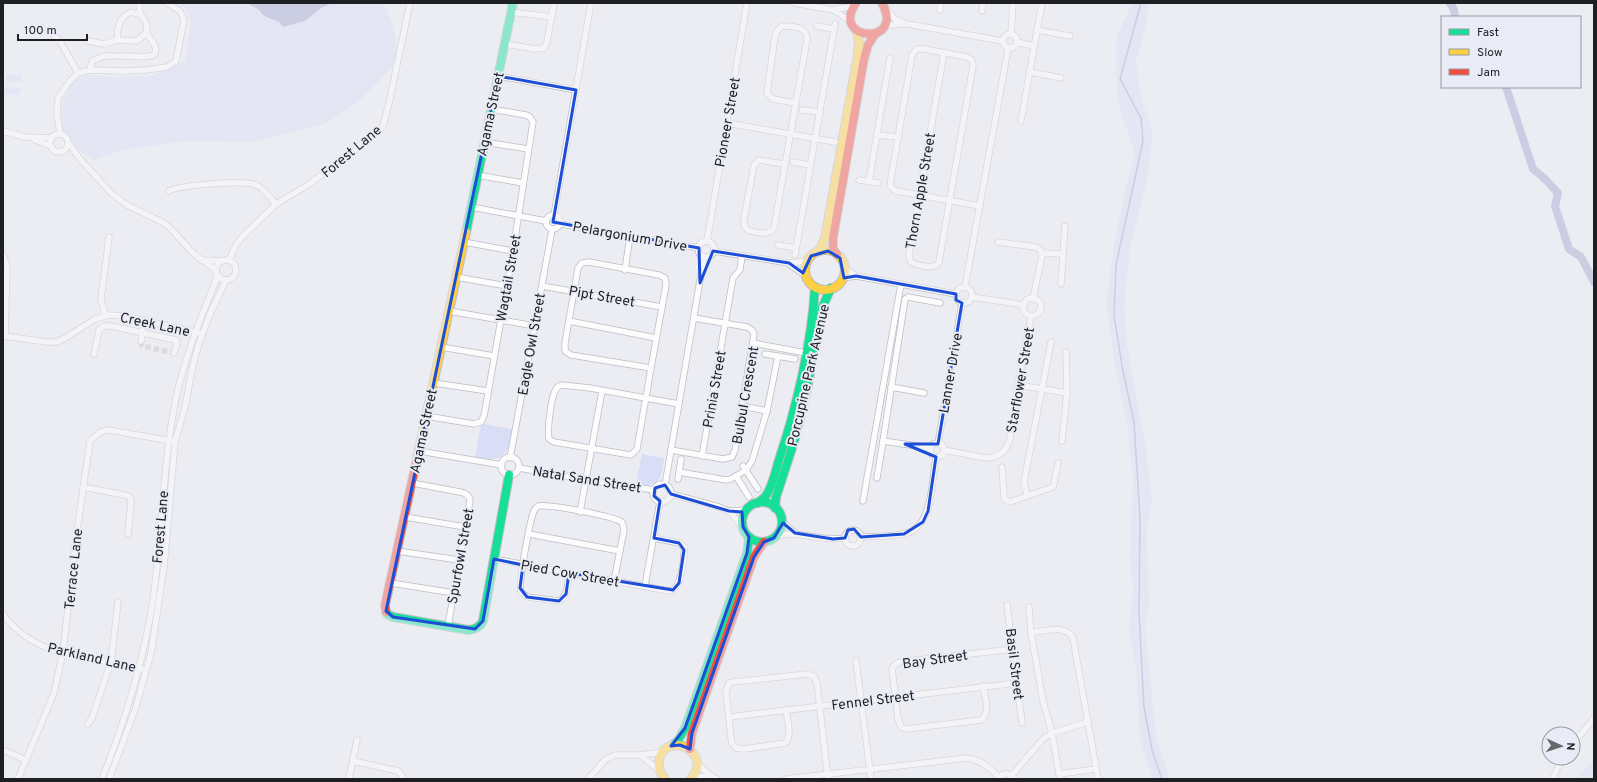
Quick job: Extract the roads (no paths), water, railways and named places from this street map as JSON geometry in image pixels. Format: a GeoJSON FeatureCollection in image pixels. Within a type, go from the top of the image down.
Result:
{"type":"FeatureCollection","features":[{"type":"Feature","properties":{"kind":"street"},"geometry":{"type":"LineString","coordinates":[[90,70],[92,61],[95,59],[117,56],[144,58],[150,57],[154,54],[155,45],[146,33],[147,23],[140,13],[139,3]]}},
{"type":"Feature","properties":{"kind":"street"},"geometry":{"type":"LineString","coordinates":[[60,134],[57,114],[58,98],[69,82],[78,73],[90,70],[140,71],[167,67],[174,63],[178,55],[184,20],[180,11],[167,3]]}},
{"type":"Feature","properties":{"kind":"street","name":"Forest Lane"},"geometry":{"type":"LineString","coordinates":[[229,260],[236,245],[243,236],[276,204],[317,178],[370,138],[383,126],[410,3]]}},
{"type":"Feature","properties":{"kind":"street"},"geometry":{"type":"LineString","coordinates":[[505,44],[536,49],[543,48],[547,42],[554,3]]}},
{"type":"Feature","properties":{"kind":"street"},"geometry":{"type":"LineString","coordinates":[[554,215],[591,3]]}},
{"type":"Feature","properties":{"kind":"street","name":"Pioneer Street"},"geometry":{"type":"LineString","coordinates":[[707,242],[747,3]]}},
{"type":"Feature","properties":{"kind":"street"},"geometry":{"type":"LineString","coordinates":[[794,3],[833,10],[851,21],[857,30],[859,44],[825,238],[819,251]]}},
{"type":"Feature","properties":{"kind":"street"},"geometry":{"type":"LineString","coordinates":[[882,3],[895,19],[908,24]]}},
{"type":"Feature","properties":{"kind":"street"},"geometry":{"type":"LineString","coordinates":[[940,10],[941,3]]}},
{"type":"Feature","properties":{"kind":"street"},"geometry":{"type":"LineString","coordinates":[[982,11],[983,3]]}},
{"type":"Feature","properties":{"kind":"street"},"geometry":{"type":"LineString","coordinates":[[1011,34],[1013,3]]}},
{"type":"Feature","properties":{"kind":"street"},"geometry":{"type":"LineString","coordinates":[[1022,121],[1042,3]]}},
{"type":"Feature","properties":{"kind":"street"},"geometry":{"type":"LineString","coordinates":[[833,10],[855,4]]}},
{"type":"Feature","properties":{"kind":"street"},"geometry":{"type":"LineString","coordinates":[[851,21],[851,13],[855,4]]}},
{"type":"Feature","properties":{"kind":"street"},"geometry":{"type":"LineString","coordinates":[[512,7],[552,16]]}},
{"type":"Feature","properties":{"kind":"street","name":"Agama Street"},"geometry":{"type":"LineString","coordinates":[[509,475],[483,621],[481,625],[472,630],[389,616],[385,608],[390,583],[464,242],[512,7]]}},
{"type":"Feature","properties":{"kind":"street"},"geometry":{"type":"LineString","coordinates":[[789,263],[805,275],[810,283],[820,289],[836,286],[843,278],[844,268],[840,258],[833,249],[833,238],[864,60],[868,45],[875,34],[885,26],[887,21],[887,11]]}},
{"type":"Feature","properties":{"kind":"street"},"geometry":{"type":"LineString","coordinates":[[118,40],[118,27],[124,17],[131,12],[140,13]]}},
{"type":"Feature","properties":{"kind":"street"},"geometry":{"type":"LineString","coordinates":[[885,26],[908,24],[1002,41]]}},
{"type":"Feature","properties":{"kind":"street"},"geometry":{"type":"LineString","coordinates":[[784,164],[759,160],[754,165],[744,219],[744,225],[748,230],[766,233],[774,228],[789,133],[795,103],[807,35],[803,29],[782,26],[777,30],[767,93],[773,99],[795,103]]}},
{"type":"Feature","properties":{"kind":"street"},"geometry":{"type":"LineString","coordinates":[[778,245],[795,252],[834,26],[817,26]]}},
{"type":"Feature","properties":{"kind":"street"},"geometry":{"type":"LineString","coordinates":[[49,30],[61,43],[78,73]]}},
{"type":"Feature","properties":{"kind":"street"},"geometry":{"type":"LineString","coordinates":[[857,30],[865,34],[875,34]]}},
{"type":"Feature","properties":{"kind":"street"},"geometry":{"type":"LineString","coordinates":[[1038,30],[1070,36]]}},
{"type":"Feature","properties":{"kind":"street"},"geometry":{"type":"LineString","coordinates":[[88,41],[104,44],[118,40],[134,42],[146,33]]}},
{"type":"Feature","properties":{"kind":"street"},"geometry":{"type":"LineString","coordinates":[[1002,41],[1005,35],[1011,34],[1016,37],[1017,42],[1014,47],[1008,49]]}},
{"type":"Feature","properties":{"kind":"street"},"geometry":{"type":"LineString","coordinates":[[1002,41],[1008,49]]}},
{"type":"Feature","properties":{"kind":"street"},"geometry":{"type":"LineString","coordinates":[[1017,42],[1034,46]]}},
{"type":"Feature","properties":{"kind":"street"},"geometry":{"type":"LineString","coordinates":[[949,201],[973,62],[968,56],[920,48],[914,51],[912,55],[890,185],[896,191],[949,201],[980,206]]}},
{"type":"Feature","properties":{"kind":"street"},"geometry":{"type":"LineString","coordinates":[[965,287],[1008,49]]}},
{"type":"Feature","properties":{"kind":"street","name":"Thorn Apple Street"},"geometry":{"type":"LineString","coordinates":[[944,52],[908,255],[913,264],[931,267],[937,265],[949,201]]}},
{"type":"Feature","properties":{"kind":"street"},"geometry":{"type":"LineString","coordinates":[[869,181],[890,58]]}},
{"type":"Feature","properties":{"kind":"street"},"geometry":{"type":"LineString","coordinates":[[1030,72],[1061,78]]}},
{"type":"Feature","properties":{"kind":"street"},"geometry":{"type":"LineString","coordinates":[[498,76],[576,90]]}},
{"type":"Feature","properties":{"kind":"street","name":"Wagtail Street"},"geometry":{"type":"LineString","coordinates":[[426,416],[478,424],[483,420],[513,251],[533,125],[531,119],[526,115],[491,109]]}},
{"type":"Feature","properties":{"kind":"street"},"geometry":{"type":"LineString","coordinates":[[802,110],[820,112]]}},
{"type":"Feature","properties":{"kind":"street"},"geometry":{"type":"LineString","coordinates":[[727,122],[835,142]]}},
{"type":"Feature","properties":{"kind":"street"},"geometry":{"type":"LineString","coordinates":[[3,131],[31,138],[51,146],[55,151],[72,154],[79,158]]}},
{"type":"Feature","properties":{"kind":"street"},"geometry":{"type":"LineString","coordinates":[[31,138],[52,138],[55,135],[60,134],[65,136],[79,158],[114,196],[127,205],[164,223],[189,249],[201,260],[217,273],[221,279],[226,280],[233,277],[236,272],[235,265],[229,260],[201,260]]}},
{"type":"Feature","properties":{"kind":"street"},"geometry":{"type":"LineString","coordinates":[[878,135],[897,137]]}},
{"type":"Feature","properties":{"kind":"street"},"geometry":{"type":"LineString","coordinates":[[51,146],[52,138]]}},
{"type":"Feature","properties":{"kind":"street"},"geometry":{"type":"LineString","coordinates":[[62,152],[68,146],[68,142]]}},
{"type":"Feature","properties":{"kind":"street"},"geometry":{"type":"LineString","coordinates":[[484,142],[528,149]]}},
{"type":"Feature","properties":{"kind":"street"},"geometry":{"type":"LineString","coordinates":[[793,162],[810,165]]}},
{"type":"Feature","properties":{"kind":"street"},"geometry":{"type":"LineString","coordinates":[[477,175],[523,183]]}},
{"type":"Feature","properties":{"kind":"street"},"geometry":{"type":"LineString","coordinates":[[859,180],[878,183]]}},
{"type":"Feature","properties":{"kind":"street"},"geometry":{"type":"LineString","coordinates":[[169,191],[177,188],[250,183],[261,188],[276,204]]}},
{"type":"Feature","properties":{"kind":"street"},"geometry":{"type":"LineString","coordinates":[[471,207],[546,221]]}},
{"type":"Feature","properties":{"kind":"street"},"geometry":{"type":"LineString","coordinates":[[550,215],[554,215],[559,218],[561,224],[559,227],[552,230],[547,227],[546,221],[550,215]]}},
{"type":"Feature","properties":{"kind":"street","name":"Pelargonium Drive"},"geometry":{"type":"LineString","coordinates":[[561,224],[698,248]]}},
{"type":"Feature","properties":{"kind":"street"},"geometry":{"type":"LineString","coordinates":[[1061,284],[1065,226]]}},
{"type":"Feature","properties":{"kind":"street","name":"Eagle Owl Street"},"geometry":{"type":"LineString","coordinates":[[510,458],[552,230]]}},
{"type":"Feature","properties":{"kind":"street"},"geometry":{"type":"LineString","coordinates":[[625,270],[630,236]]}},
{"type":"Feature","properties":{"kind":"street"},"geometry":{"type":"LineString","coordinates":[[105,315],[100,299],[109,237]]}},
{"type":"Feature","properties":{"kind":"street"},"geometry":{"type":"LineString","coordinates":[[464,242],[513,251]]}},
{"type":"Feature","properties":{"kind":"street"},"geometry":{"type":"LineString","coordinates":[[704,256],[698,248],[700,244],[707,242],[712,244],[714,251]]}},
{"type":"Feature","properties":{"kind":"street"},"geometry":{"type":"LineString","coordinates":[[998,242],[1039,248],[1042,253],[1033,299]]}},
{"type":"Feature","properties":{"kind":"street"},"geometry":{"type":"LineString","coordinates":[[805,275],[807,261],[811,256],[819,251],[828,250],[837,254]]}},
{"type":"Feature","properties":{"kind":"street"},"geometry":{"type":"LineString","coordinates":[[714,251],[789,263],[807,261]]}},
{"type":"Feature","properties":{"kind":"street"},"geometry":{"type":"LineString","coordinates":[[704,256],[711,255],[714,251]]}},
{"type":"Feature","properties":{"kind":"street"},"geometry":{"type":"LineString","coordinates":[[1042,253],[1063,254]]}},
{"type":"Feature","properties":{"kind":"street","name":"Creek Lane"},"geometry":{"type":"LineString","coordinates":[[3,254],[7,266],[4,336],[57,342],[105,315],[115,315],[203,334]]}},
{"type":"Feature","properties":{"kind":"street"},"geometry":{"type":"LineString","coordinates":[[665,485],[704,256]]}},
{"type":"Feature","properties":{"kind":"street","name":"Prinia Street"},"geometry":{"type":"LineString","coordinates":[[702,456],[733,278],[739,271],[742,256]]}},
{"type":"Feature","properties":{"kind":"street"},"geometry":{"type":"LineString","coordinates":[[217,273],[216,267],[220,261]]}},
{"type":"Feature","properties":{"kind":"street"},"geometry":{"type":"LineString","coordinates":[[651,368],[568,353],[565,351],[564,347],[578,268],[582,263],[589,262],[625,270],[659,275],[665,278],[666,285],[656,338],[646,399],[637,449],[634,453],[627,455],[554,442],[549,439],[548,429],[554,393],[558,386],[562,385],[602,391],[646,399],[679,404]]}},
{"type":"Feature","properties":{"kind":"street"},"geometry":{"type":"LineString","coordinates":[[844,268],[856,276]]}},
{"type":"Feature","properties":{"kind":"street","name":"Forest Lane"},"geometry":{"type":"LineString","coordinates":[[102,779],[130,701],[142,657],[156,576],[168,441],[180,382],[217,273]]}},
{"type":"Feature","properties":{"kind":"street"},"geometry":{"type":"LineString","coordinates":[[843,278],[856,276],[956,294]]}},
{"type":"Feature","properties":{"kind":"street"},"geometry":{"type":"LineString","coordinates":[[456,277],[507,286]]}},
{"type":"Feature","properties":{"kind":"street","name":"Forest Lane"},"geometry":{"type":"LineString","coordinates":[[109,779],[135,710],[151,653],[164,567],[175,442],[185,407],[193,365],[212,308],[226,280]]}},
{"type":"Feature","properties":{"kind":"street"},"geometry":{"type":"LineString","coordinates":[[863,501],[901,284]]}},
{"type":"Feature","properties":{"kind":"street","name":"Pipt Street"},"geometry":{"type":"LineString","coordinates":[[542,286],[662,307]]}},
{"type":"Feature","properties":{"kind":"street","name":"Porcupine Park Avenue"},"geometry":{"type":"LineString","coordinates":[[758,503],[768,493],[780,462],[793,416],[814,308],[815,287]]}},
{"type":"Feature","properties":{"kind":"street"},"geometry":{"type":"LineString","coordinates":[[956,294],[958,289],[965,287]]}},
{"type":"Feature","properties":{"kind":"street"},"geometry":{"type":"LineString","coordinates":[[956,294],[957,298],[962,303],[969,301],[972,297],[971,292],[965,287]]}},
{"type":"Feature","properties":{"kind":"street","name":"Porcupine Park Avenue"},"geometry":{"type":"LineString","coordinates":[[775,508],[776,496],[794,442],[805,397],[822,308],[831,288]]}},
{"type":"Feature","properties":{"kind":"street","name":"Starflower Street"},"geometry":{"type":"LineString","coordinates":[[972,297],[1024,305]]}},
{"type":"Feature","properties":{"kind":"street"},"geometry":{"type":"LineString","coordinates":[[876,478],[905,299],[908,298],[940,304]]}},
{"type":"Feature","properties":{"kind":"street"},"geometry":{"type":"LineString","coordinates":[[1028,299],[1033,299],[1039,302],[1040,310],[1036,315],[1031,316],[1025,312],[1024,305],[1028,299]]}},
{"type":"Feature","properties":{"kind":"street","name":"Lanner Drive"},"geometry":{"type":"LineString","coordinates":[[938,444],[962,303]]}},
{"type":"Feature","properties":{"kind":"street"},"geometry":{"type":"LineString","coordinates":[[449,311],[535,326]]}},
{"type":"Feature","properties":{"kind":"street","name":"Starflower Street"},"geometry":{"type":"LineString","coordinates":[[944,450],[991,458],[1002,453],[1006,448],[1010,438],[1031,316]]}},
{"type":"Feature","properties":{"kind":"street","name":"Bulbul Crescent"},"geometry":{"type":"LineString","coordinates":[[671,450],[724,459],[728,459],[734,454],[754,334],[750,328],[694,318]]}},
{"type":"Feature","properties":{"kind":"street"},"geometry":{"type":"LineString","coordinates":[[141,341],[144,321]]}},
{"type":"Feature","properties":{"kind":"street"},"geometry":{"type":"LineString","coordinates":[[569,321],[656,338]]}},
{"type":"Feature","properties":{"kind":"street"},"geometry":{"type":"LineString","coordinates":[[94,354],[98,332],[102,327],[110,326],[176,340],[177,344],[174,353]]}},
{"type":"Feature","properties":{"kind":"street"},"geometry":{"type":"LineString","coordinates":[[1027,496],[1024,482],[1051,342]]}},
{"type":"Feature","properties":{"kind":"street"},"geometry":{"type":"LineString","coordinates":[[753,343],[806,353]]}},
{"type":"Feature","properties":{"kind":"street"},"geometry":{"type":"LineString","coordinates":[[441,347],[494,356]]}},
{"type":"Feature","properties":{"kind":"street"},"geometry":{"type":"LineString","coordinates":[[1062,441],[1067,393],[1066,352]]}},
{"type":"Feature","properties":{"kind":"street"},"geometry":{"type":"LineString","coordinates":[[765,354],[795,359]]}},
{"type":"Feature","properties":{"kind":"street"},"geometry":{"type":"LineString","coordinates":[[679,472],[726,480],[736,476],[752,461],[766,411],[778,356]]}},
{"type":"Feature","properties":{"kind":"street"},"geometry":{"type":"LineString","coordinates":[[434,383],[488,391]]}},
{"type":"Feature","properties":{"kind":"street"},"geometry":{"type":"LineString","coordinates":[[1018,385],[1067,393]]}},
{"type":"Feature","properties":{"kind":"street"},"geometry":{"type":"LineString","coordinates":[[891,387],[924,393]]}},
{"type":"Feature","properties":{"kind":"street"},"geometry":{"type":"LineString","coordinates":[[580,512],[602,391]]}},
{"type":"Feature","properties":{"kind":"street"},"geometry":{"type":"LineString","coordinates":[[742,406],[766,411]]}},
{"type":"Feature","properties":{"kind":"street","name":"Terrace Lane"},"geometry":{"type":"LineString","coordinates":[[18,779],[54,693],[63,652],[88,447],[93,438],[100,432],[109,430],[175,442]]}},
{"type":"Feature","properties":{"kind":"street"},"geometry":{"type":"LineString","coordinates":[[883,441],[930,448]]}},
{"type":"Feature","properties":{"kind":"street"},"geometry":{"type":"LineString","coordinates":[[930,448],[933,444],[942,446],[944,450],[940,456],[936,457]]}},
{"type":"Feature","properties":{"kind":"street"},"geometry":{"type":"LineString","coordinates":[[930,448],[932,455],[936,457]]}},
{"type":"Feature","properties":{"kind":"street"},"geometry":{"type":"LineString","coordinates":[[419,452],[502,465]]}},
{"type":"Feature","properties":{"kind":"street"},"geometry":{"type":"LineString","coordinates":[[861,537],[904,534],[913,532],[920,526],[928,511],[936,457]]}},
{"type":"Feature","properties":{"kind":"street"},"geometry":{"type":"LineString","coordinates":[[510,458],[516,460],[519,468],[516,473],[509,475],[503,471],[502,465],[504,460],[510,458]]}},
{"type":"Feature","properties":{"kind":"street"},"geometry":{"type":"LineString","coordinates":[[678,479],[681,459]]}},
{"type":"Feature","properties":{"kind":"street"},"geometry":{"type":"LineString","coordinates":[[1002,467],[1005,500],[1010,502],[1053,487],[1058,463]]}},
{"type":"Feature","properties":{"kind":"street","name":"Natal Sand Street"},"geometry":{"type":"LineString","coordinates":[[519,468],[654,490]]}},
{"type":"Feature","properties":{"kind":"street"},"geometry":{"type":"LineString","coordinates":[[744,468],[758,489]]}},
{"type":"Feature","properties":{"kind":"street"},"geometry":{"type":"LineString","coordinates":[[736,476],[749,497]]}},
{"type":"Feature","properties":{"kind":"street","name":"Spurfowl Street"},"geometry":{"type":"LineString","coordinates":[[412,483],[467,494],[470,500],[448,626]]}},
{"type":"Feature","properties":{"kind":"street"},"geometry":{"type":"LineString","coordinates":[[660,485],[665,485],[670,488],[671,494],[668,499],[660,501],[656,498],[654,490],[660,485]]}},
{"type":"Feature","properties":{"kind":"street"},"geometry":{"type":"LineString","coordinates":[[83,487],[130,497],[132,502],[128,534]]}},
{"type":"Feature","properties":{"kind":"street"},"geometry":{"type":"LineString","coordinates":[[671,494],[707,502],[729,512],[743,528],[749,538],[753,540],[764,542],[778,535],[795,533],[818,538],[845,538]]}},
{"type":"Feature","properties":{"kind":"street"},"geometry":{"type":"LineString","coordinates":[[645,586],[660,501]]}},
{"type":"Feature","properties":{"kind":"street"},"geometry":{"type":"LineString","coordinates":[[743,528],[742,520],[746,510],[752,505],[758,503],[768,504],[775,508],[785,524],[795,533]]}},
{"type":"Feature","properties":{"kind":"street"},"geometry":{"type":"LineString","coordinates":[[569,573],[566,594],[564,598],[559,601],[527,597],[523,595],[520,588],[523,565],[534,511],[538,506],[580,512],[615,519],[622,522],[624,530],[614,581]]}},
{"type":"Feature","properties":{"kind":"street"},"geometry":{"type":"LineString","coordinates":[[729,512],[746,510]]}},
{"type":"Feature","properties":{"kind":"street"},"geometry":{"type":"LineString","coordinates":[[405,517],[465,527]]}},
{"type":"Feature","properties":{"kind":"street"},"geometry":{"type":"LineString","coordinates":[[774,538],[780,529],[781,518]]}},
{"type":"Feature","properties":{"kind":"street"},"geometry":{"type":"LineString","coordinates":[[852,530],[857,531],[861,537],[860,542],[854,546],[847,543],[845,538],[848,531],[852,530]]}},
{"type":"Feature","properties":{"kind":"street"},"geometry":{"type":"LineString","coordinates":[[529,534],[620,550]]}},
{"type":"Feature","properties":{"kind":"street","name":"Pied Cow Street"},"geometry":{"type":"LineString","coordinates":[[494,559],[669,591],[676,588],[679,583],[684,547],[679,543],[654,538]]}},
{"type":"Feature","properties":{"kind":"street"},"geometry":{"type":"LineString","coordinates":[[658,769],[658,760],[663,752],[678,740],[685,728],[747,553],[749,538]]}},
{"type":"Feature","properties":{"kind":"street"},"geometry":{"type":"LineString","coordinates":[[690,749],[692,733],[754,557],[764,542]]}},
{"type":"Feature","properties":{"kind":"street"},"geometry":{"type":"LineString","coordinates":[[398,550],[460,560]]}},
{"type":"Feature","properties":{"kind":"street"},"geometry":{"type":"LineString","coordinates":[[390,583],[454,593]]}},
{"type":"Feature","properties":{"kind":"street"},"geometry":{"type":"LineString","coordinates":[[88,724],[92,718],[111,662],[118,602]]}},
{"type":"Feature","properties":{"kind":"street","name":"Basil Street"},"geometry":{"type":"LineString","coordinates":[[1007,605],[1022,723]]}},
{"type":"Feature","properties":{"kind":"street"},"geometry":{"type":"LineString","coordinates":[[1028,607],[1043,701],[1052,732],[1060,776],[1096,769]]}},
{"type":"Feature","properties":{"kind":"street","name":"Parkland Lane"},"geometry":{"type":"LineString","coordinates":[[3,614],[12,626],[42,646],[145,670]]}},
{"type":"Feature","properties":{"kind":"street"},"geometry":{"type":"LineString","coordinates":[[1031,633],[1064,630],[1071,634],[1073,638],[1098,779]]}},
{"type":"Feature","properties":{"kind":"street","name":"Bay Street"},"geometry":{"type":"LineString","coordinates":[[983,686],[986,712],[984,718],[981,720],[909,729],[902,727],[898,719],[892,668],[896,664],[1012,649]]}},
{"type":"Feature","properties":{"kind":"street"},"geometry":{"type":"LineString","coordinates":[[856,661],[871,779]]}},
{"type":"Feature","properties":{"kind":"street"},"geometry":{"type":"LineString","coordinates":[[786,710],[788,739],[785,743],[744,749],[736,748],[732,743],[726,692],[728,683],[806,674],[812,675],[816,679],[828,776]]}},
{"type":"Feature","properties":{"kind":"street","name":"Fennel Street"},"geometry":{"type":"LineString","coordinates":[[729,717],[1017,683]]}},
{"type":"Feature","properties":{"kind":"street"},"geometry":{"type":"LineString","coordinates":[[1581,734],[1594,718]]}},
{"type":"Feature","properties":{"kind":"street"},"geometry":{"type":"LineString","coordinates":[[786,779],[828,776],[870,768],[967,758],[978,760],[999,778],[1003,774],[1012,777],[1043,739],[1052,732],[1088,722]]}},
{"type":"Feature","properties":{"kind":"street"},"geometry":{"type":"LineString","coordinates":[[349,779],[357,740]]}},
{"type":"Feature","properties":{"kind":"street"},"geometry":{"type":"LineString","coordinates":[[671,746],[680,745],[690,749],[696,757],[697,762],[695,774],[691,779]]}},
{"type":"Feature","properties":{"kind":"street"},"geometry":{"type":"LineString","coordinates":[[5,751],[26,760]]}},
{"type":"Feature","properties":{"kind":"street"},"geometry":{"type":"LineString","coordinates":[[589,779],[605,760],[611,757],[622,754],[640,755],[663,752]]}},
{"type":"Feature","properties":{"kind":"street"},"geometry":{"type":"LineString","coordinates":[[640,755],[658,769],[664,779]]}},
{"type":"Feature","properties":{"kind":"street"},"geometry":{"type":"LineString","coordinates":[[353,760],[398,771],[402,775],[403,779]]}},
{"type":"Feature","properties":{"kind":"street"},"geometry":{"type":"LineString","coordinates":[[697,762],[710,776],[717,779]]}},
{"type":"Feature","properties":{"kind":"street"},"geometry":{"type":"LineString","coordinates":[[1552,779],[1559,766]]}},
{"type":"Feature","properties":{"kind":"street"},"geometry":{"type":"LineString","coordinates":[[691,779],[710,776]]}},
{"type":"Feature","properties":{"kind":"water"},"geometry":{"type":"Polygon","coordinates":[[[247,3],[332,3],[321,8],[305,21],[283,27],[279,22],[264,16],[259,10],[247,3]]]}},
{"type":"Feature","properties":{"kind":"waterway"},"geometry":{"type":"LineString","coordinates":[[1141,3],[1120,79],[1141,118],[1143,141],[1116,265],[1114,316],[1123,371],[1134,422],[1140,519],[1139,612],[1144,707],[1152,750],[1162,779]]}},
{"type":"Feature","properties":{"kind":"waterway"},"geometry":{"type":"LineString","coordinates":[[1450,3],[1454,10],[1455,16]]}},
{"type":"Feature","properties":{"kind":"waterway"},"geometry":{"type":"LineString","coordinates":[[1506,88],[1533,169],[1558,193],[1555,206],[1569,249],[1581,257],[1594,282]]}},
{"type":"Feature","properties":{"kind":"tunnel"},"geometry":{"type":"LineString","coordinates":[[141,341],[142,346],[174,353]]}}]}
